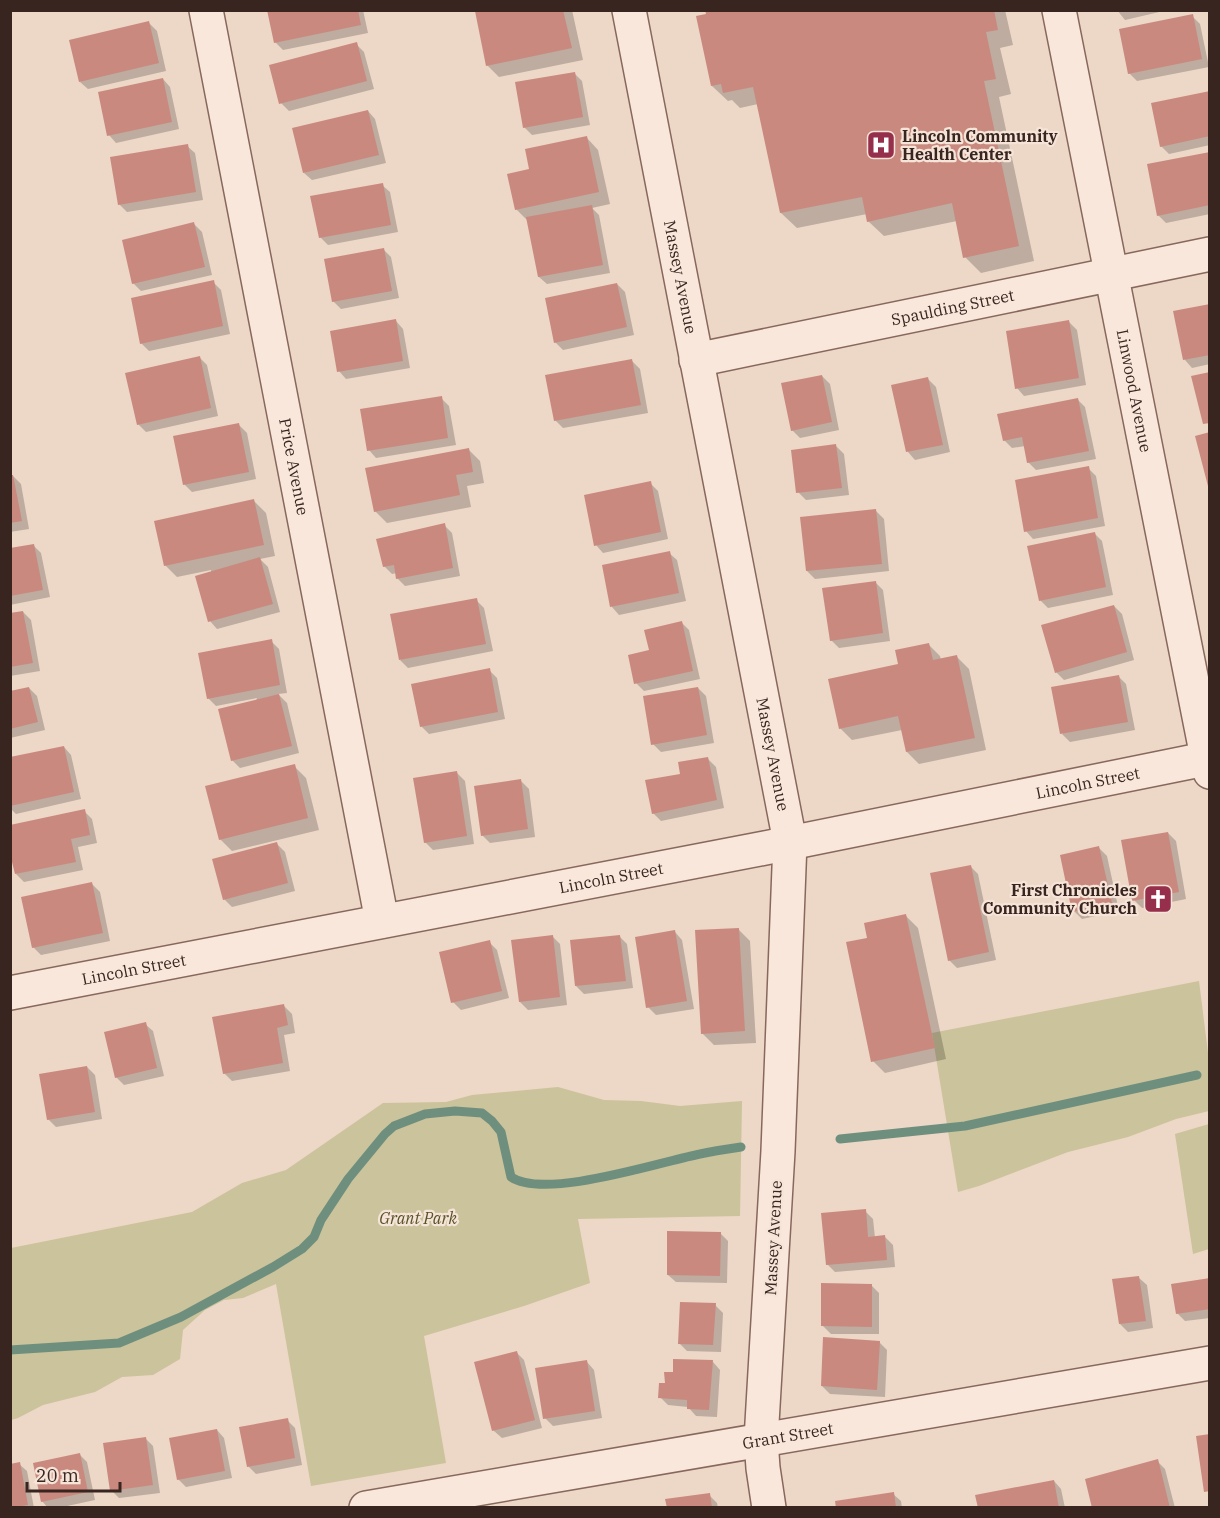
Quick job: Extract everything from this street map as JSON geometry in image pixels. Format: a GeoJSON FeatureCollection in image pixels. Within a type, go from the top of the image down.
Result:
{"type":"FeatureCollection","features":[{"type":"Feature","properties":{"kind":"street","name":"Price Avenue"},"geometry":{"type":"LineString","coordinates":[[206,10],[382,921]]}},
{"type":"Feature","properties":{"kind":"street","name":"Massey Avenue"},"geometry":{"type":"LineString","coordinates":[[629,10],[790,842],[778,1151],[761,1440],[770,1508]]}},
{"type":"Feature","properties":{"kind":"street","name":"Linwood Avenue"},"geometry":{"type":"LineString","coordinates":[[1059,10],[1209,763]]}},
{"type":"Feature","properties":{"kind":"street","name":"Spaulding Street"},"geometry":{"type":"LineString","coordinates":[[696,360],[1209,255]]}},
{"type":"Feature","properties":{"kind":"street","name":"Lincoln Street"},"geometry":{"type":"LineString","coordinates":[[10,993],[1209,763]]}},
{"type":"Feature","properties":{"kind":"street","name":"Grant Street"},"geometry":{"type":"LineString","coordinates":[[366,1508],[447,1501],[761,1440],[1209,1363]]}},
{"type":"Feature","properties":{"kind":"green space"},"geometry":{"type":"Polygon","coordinates":[[[1199,981],[1209,1061],[1209,1111],[1176,1119],[1128,1137],[1068,1152],[958,1192],[932,1033],[1199,981]]]}},
{"type":"Feature","properties":{"kind":"green space","name":"Grant Park"},"geometry":{"type":"Polygon","coordinates":[[[558,1087],[604,1100],[641,1101],[680,1106],[742,1101],[740,1216],[578,1219],[590,1283],[524,1306],[424,1336],[446,1463],[311,1486],[276,1284],[243,1298],[224,1300],[205,1310],[183,1330],[180,1359],[153,1375],[122,1377],[95,1392],[43,1405],[11,1420],[11,1248],[192,1212],[242,1183],[286,1170],[383,1103],[446,1102],[472,1095],[558,1087]]]}},
{"type":"Feature","properties":{"kind":"green space"},"geometry":{"type":"Polygon","coordinates":[[[1209,1124],[1209,1249],[1193,1254],[1175,1134],[1209,1124]]]}},
{"type":"Feature","properties":{"kind":"building"},"geometry":{"type":"Polygon","coordinates":[[[267,10],[358,10],[361,25],[274,43],[267,10]]]}},
{"type":"Feature","properties":{"kind":"building"},"geometry":{"type":"Polygon","coordinates":[[[563,10],[572,48],[486,66],[475,11],[563,10]]]}},
{"type":"Feature","properties":{"kind":"building","name":"Lincoln Community Health Center"},"geometry":{"type":"Polygon","coordinates":[[[705,10],[994,10],[998,30],[986,32],[996,79],[984,81],[1019,246],[963,258],[952,203],[867,222],[862,197],[780,213],[753,87],[723,93],[721,84],[711,86],[696,16],[706,14],[705,10]]]}},
{"type":"Feature","properties":{"kind":"building"},"geometry":{"type":"Polygon","coordinates":[[[1193,14],[1202,59],[1128,74],[1119,29],[1193,14]]]}},
{"type":"Feature","properties":{"kind":"building"},"geometry":{"type":"Polygon","coordinates":[[[149,21],[159,63],[79,82],[69,40],[149,21]]]}},
{"type":"Feature","properties":{"kind":"building"},"geometry":{"type":"Polygon","coordinates":[[[357,42],[367,81],[279,104],[269,65],[357,42]]]}},
{"type":"Feature","properties":{"kind":"building"},"geometry":{"type":"Polygon","coordinates":[[[575,72],[583,117],[523,128],[515,82],[575,72]]]}},
{"type":"Feature","properties":{"kind":"building"},"geometry":{"type":"Polygon","coordinates":[[[163,78],[172,122],[107,136],[98,92],[163,78]]]}},
{"type":"Feature","properties":{"kind":"building"},"geometry":{"type":"Polygon","coordinates":[[[1210,91],[1210,136],[1160,147],[1151,103],[1210,91]]]}},
{"type":"Feature","properties":{"kind":"building"},"geometry":{"type":"Polygon","coordinates":[[[368,110],[379,155],[303,173],[292,128],[368,110]]]}},
{"type":"Feature","properties":{"kind":"building"},"geometry":{"type":"Polygon","coordinates":[[[587,136],[599,192],[515,210],[507,174],[529,169],[525,149],[587,136]]]}},
{"type":"Feature","properties":{"kind":"building"},"geometry":{"type":"Polygon","coordinates":[[[188,144],[196,192],[118,205],[110,157],[188,144]]]}},
{"type":"Feature","properties":{"kind":"building"},"geometry":{"type":"Polygon","coordinates":[[[1210,152],[1210,205],[1157,216],[1147,164],[1210,152]]]}},
{"type":"Feature","properties":{"kind":"building"},"geometry":{"type":"Polygon","coordinates":[[[383,183],[391,225],[319,238],[310,196],[383,183]]]}},
{"type":"Feature","properties":{"kind":"building"},"geometry":{"type":"Polygon","coordinates":[[[592,205],[603,265],[538,277],[526,217],[592,205]]]}},
{"type":"Feature","properties":{"kind":"building"},"geometry":{"type":"Polygon","coordinates":[[[194,222],[205,267],[132,284],[122,240],[194,222]]]}},
{"type":"Feature","properties":{"kind":"building"},"geometry":{"type":"Polygon","coordinates":[[[384,248],[392,291],[332,302],[324,259],[384,248]]]}},
{"type":"Feature","properties":{"kind":"building"},"geometry":{"type":"Polygon","coordinates":[[[214,280],[223,326],[140,344],[131,298],[214,280]]]}},
{"type":"Feature","properties":{"kind":"building"},"geometry":{"type":"Polygon","coordinates":[[[617,283],[627,327],[554,343],[545,298],[617,283]]]}},
{"type":"Feature","properties":{"kind":"building"},"geometry":{"type":"Polygon","coordinates":[[[1210,304],[1210,355],[1183,360],[1173,311],[1210,304]]]}},
{"type":"Feature","properties":{"kind":"building"},"geometry":{"type":"Polygon","coordinates":[[[396,319],[403,361],[337,372],[330,331],[396,319]]]}},
{"type":"Feature","properties":{"kind":"building"},"geometry":{"type":"Polygon","coordinates":[[[1069,320],[1079,378],[1015,389],[1006,331],[1069,320]]]}},
{"type":"Feature","properties":{"kind":"building"},"geometry":{"type":"Polygon","coordinates":[[[200,356],[211,408],[137,425],[125,373],[200,356]]]}},
{"type":"Feature","properties":{"kind":"building"},"geometry":{"type":"Polygon","coordinates":[[[632,359],[641,405],[554,421],[545,375],[632,359]]]}},
{"type":"Feature","properties":{"kind":"building"},"geometry":{"type":"Polygon","coordinates":[[[1210,372],[1210,423],[1203,424],[1191,376],[1210,372]]]}},
{"type":"Feature","properties":{"kind":"building"},"geometry":{"type":"Polygon","coordinates":[[[822,375],[832,422],[791,431],[781,383],[822,375]]]}},
{"type":"Feature","properties":{"kind":"building"},"geometry":{"type":"Polygon","coordinates":[[[928,377],[943,445],[906,452],[891,385],[928,377]]]}},
{"type":"Feature","properties":{"kind":"building"},"geometry":{"type":"Polygon","coordinates":[[[442,396],[448,438],[367,451],[360,409],[442,396]]]}},
{"type":"Feature","properties":{"kind":"building"},"geometry":{"type":"Polygon","coordinates":[[[1078,398],[1089,451],[1027,463],[1022,437],[1003,441],[997,414],[1078,398]]]}},
{"type":"Feature","properties":{"kind":"building"},"geometry":{"type":"Polygon","coordinates":[[[239,423],[249,472],[183,485],[173,436],[239,423]]]}},
{"type":"Feature","properties":{"kind":"building"},"geometry":{"type":"Polygon","coordinates":[[[1210,432],[1210,490],[1209,490],[1195,436],[1210,432]]]}},
{"type":"Feature","properties":{"kind":"building"},"geometry":{"type":"Polygon","coordinates":[[[836,444],[842,488],[796,493],[791,450],[836,444]]]}},
{"type":"Feature","properties":{"kind":"building"},"geometry":{"type":"Polygon","coordinates":[[[469,448],[473,472],[456,475],[460,495],[374,512],[365,468],[469,448]]]}},
{"type":"Feature","properties":{"kind":"building"},"geometry":{"type":"Polygon","coordinates":[[[1089,466],[1098,518],[1024,532],[1015,480],[1089,466]]]}},
{"type":"Feature","properties":{"kind":"building"},"geometry":{"type":"Polygon","coordinates":[[[10,475],[13,475],[22,521],[10,523],[10,475]]]}},
{"type":"Feature","properties":{"kind":"building"},"geometry":{"type":"Polygon","coordinates":[[[651,481],[661,532],[594,546],[584,495],[651,481]]]}},
{"type":"Feature","properties":{"kind":"building"},"geometry":{"type":"Polygon","coordinates":[[[254,499],[264,545],[164,566],[154,521],[254,499]]]}},
{"type":"Feature","properties":{"kind":"building"},"geometry":{"type":"Polygon","coordinates":[[[876,509],[882,564],[806,571],[800,517],[876,509]]]}},
{"type":"Feature","properties":{"kind":"building"},"geometry":{"type":"Polygon","coordinates":[[[445,523],[453,568],[396,579],[394,565],[383,567],[376,539],[445,523]]]}},
{"type":"Feature","properties":{"kind":"building"},"geometry":{"type":"Polygon","coordinates":[[[1095,532],[1106,587],[1039,601],[1027,546],[1095,532]]]}},
{"type":"Feature","properties":{"kind":"building"},"geometry":{"type":"Polygon","coordinates":[[[34,544],[43,590],[10,596],[10,548],[34,544]]]}},
{"type":"Feature","properties":{"kind":"building"},"geometry":{"type":"Polygon","coordinates":[[[670,551],[679,593],[610,607],[602,565],[670,551]]]}},
{"type":"Feature","properties":{"kind":"building"},"geometry":{"type":"Polygon","coordinates":[[[260,557],[273,604],[208,622],[195,576],[260,557]]]}},
{"type":"Feature","properties":{"kind":"building"},"geometry":{"type":"Polygon","coordinates":[[[876,581],[883,633],[830,641],[822,588],[876,581]]]}},
{"type":"Feature","properties":{"kind":"building"},"geometry":{"type":"Polygon","coordinates":[[[477,598],[486,644],[399,660],[390,614],[477,598]]]}},
{"type":"Feature","properties":{"kind":"building"},"geometry":{"type":"Polygon","coordinates":[[[1114,605],[1127,652],[1055,673],[1041,625],[1114,605]]]}},
{"type":"Feature","properties":{"kind":"building"},"geometry":{"type":"Polygon","coordinates":[[[23,611],[33,663],[10,667],[10,613],[23,611]]]}},
{"type":"Feature","properties":{"kind":"building"},"geometry":{"type":"Polygon","coordinates":[[[682,621],[693,671],[634,684],[628,655],[649,650],[644,630],[682,621]]]}},
{"type":"Feature","properties":{"kind":"building"},"geometry":{"type":"Polygon","coordinates":[[[272,639],[280,685],[207,699],[198,653],[272,639]]]}},
{"type":"Feature","properties":{"kind":"building"},"geometry":{"type":"Polygon","coordinates":[[[929,643],[933,660],[957,655],[975,738],[906,752],[898,716],[839,729],[828,679],[898,664],[895,650],[929,643]]]}},
{"type":"Feature","properties":{"kind":"building"},"geometry":{"type":"Polygon","coordinates":[[[490,668],[498,712],[420,727],[411,684],[490,668]]]}},
{"type":"Feature","properties":{"kind":"building"},"geometry":{"type":"Polygon","coordinates":[[[1119,675],[1128,722],[1060,734],[1051,687],[1119,675]]]}},
{"type":"Feature","properties":{"kind":"building"},"geometry":{"type":"Polygon","coordinates":[[[29,687],[38,722],[10,729],[10,691],[29,687]]]}},
{"type":"Feature","properties":{"kind":"building"},"geometry":{"type":"Polygon","coordinates":[[[698,687],[707,735],[651,745],[643,696],[698,687]]]}},
{"type":"Feature","properties":{"kind":"building"},"geometry":{"type":"Polygon","coordinates":[[[279,694],[292,746],[231,761],[218,709],[279,694]]]}},
{"type":"Feature","properties":{"kind":"building"},"geometry":{"type":"Polygon","coordinates":[[[64,746],[74,792],[10,806],[10,757],[64,746]]]}},
{"type":"Feature","properties":{"kind":"building"},"geometry":{"type":"Polygon","coordinates":[[[708,757],[717,800],[652,814],[645,780],[680,774],[678,762],[708,757]]]}},
{"type":"Feature","properties":{"kind":"building"},"geometry":{"type":"Polygon","coordinates":[[[295,764],[308,818],[219,840],[205,786],[295,764]]]}},
{"type":"Feature","properties":{"kind":"building"},"geometry":{"type":"Polygon","coordinates":[[[457,771],[467,836],[424,843],[413,778],[457,771]]]}},
{"type":"Feature","properties":{"kind":"building"},"geometry":{"type":"Polygon","coordinates":[[[521,779],[528,829],[481,836],[474,786],[521,779]]]}},
{"type":"Feature","properties":{"kind":"building"},"geometry":{"type":"Polygon","coordinates":[[[85,809],[90,835],[71,839],[76,862],[15,874],[10,854],[10,825],[85,809]]]}},
{"type":"Feature","properties":{"kind":"building"},"geometry":{"type":"Polygon","coordinates":[[[1168,832],[1179,892],[1132,901],[1121,840],[1168,832]]]}},
{"type":"Feature","properties":{"kind":"building"},"geometry":{"type":"Polygon","coordinates":[[[277,842],[288,883],[223,900],[212,859],[277,842]]]}},
{"type":"Feature","properties":{"kind":"building"},"geometry":{"type":"Polygon","coordinates":[[[1099,846],[1112,903],[1072,912],[1060,855],[1099,846]]]}},
{"type":"Feature","properties":{"kind":"building"},"geometry":{"type":"Polygon","coordinates":[[[971,865],[989,952],[948,961],[930,873],[971,865]]]}},
{"type":"Feature","properties":{"kind":"building"},"geometry":{"type":"Polygon","coordinates":[[[92,882],[103,933],[32,948],[21,897],[92,882]]]}},
{"type":"Feature","properties":{"kind":"building"},"geometry":{"type":"Polygon","coordinates":[[[906,914],[935,1048],[871,1062],[846,942],[867,938],[864,923],[906,914]]]}},
{"type":"Feature","properties":{"kind":"building"},"geometry":{"type":"Polygon","coordinates":[[[739,928],[745,1031],[701,1034],[695,930],[739,928]]]}},
{"type":"Feature","properties":{"kind":"building"},"geometry":{"type":"Polygon","coordinates":[[[675,930],[687,1001],[646,1008],[635,937],[675,930]]]}},
{"type":"Feature","properties":{"kind":"building"},"geometry":{"type":"Polygon","coordinates":[[[553,935],[560,997],[519,1002],[511,940],[553,935]]]}},
{"type":"Feature","properties":{"kind":"building"},"geometry":{"type":"Polygon","coordinates":[[[620,935],[626,981],[575,986],[570,940],[620,935]]]}},
{"type":"Feature","properties":{"kind":"building"},"geometry":{"type":"Polygon","coordinates":[[[490,940],[502,991],[451,1003],[439,952],[490,940]]]}},
{"type":"Feature","properties":{"kind":"building"},"geometry":{"type":"Polygon","coordinates":[[[284,1004],[288,1025],[277,1028],[283,1063],[223,1074],[212,1017],[284,1004]]]}},
{"type":"Feature","properties":{"kind":"building"},"geometry":{"type":"Polygon","coordinates":[[[146,1022],[157,1068],[115,1078],[104,1032],[146,1022]]]}},
{"type":"Feature","properties":{"kind":"building"},"geometry":{"type":"Polygon","coordinates":[[[87,1066],[95,1112],[47,1120],[39,1074],[87,1066]]]}},
{"type":"Feature","properties":{"kind":"building"},"geometry":{"type":"Polygon","coordinates":[[[866,1209],[868,1237],[885,1235],[887,1260],[826,1265],[821,1213],[866,1209]]]}},
{"type":"Feature","properties":{"kind":"building"},"geometry":{"type":"Polygon","coordinates":[[[667,1231],[721,1232],[720,1276],[667,1275],[667,1231]]]}},
{"type":"Feature","properties":{"kind":"building"},"geometry":{"type":"Polygon","coordinates":[[[1139,1276],[1146,1321],[1119,1324],[1112,1279],[1139,1276]]]}},
{"type":"Feature","properties":{"kind":"building"},"geometry":{"type":"Polygon","coordinates":[[[1210,1278],[1210,1309],[1176,1314],[1171,1284],[1210,1278]]]}},
{"type":"Feature","properties":{"kind":"building"},"geometry":{"type":"Polygon","coordinates":[[[821,1283],[872,1284],[872,1327],[821,1326],[821,1283]]]}},
{"type":"Feature","properties":{"kind":"building"},"geometry":{"type":"Polygon","coordinates":[[[680,1302],[716,1303],[713,1345],[678,1344],[680,1302]]]}},
{"type":"Feature","properties":{"kind":"building"},"geometry":{"type":"Polygon","coordinates":[[[823,1337],[880,1341],[877,1390],[821,1386],[823,1337]]]}},
{"type":"Feature","properties":{"kind":"building"},"geometry":{"type":"Polygon","coordinates":[[[517,1351],[535,1420],[492,1431],[474,1362],[517,1351]]]}},
{"type":"Feature","properties":{"kind":"building"},"geometry":{"type":"Polygon","coordinates":[[[673,1359],[713,1360],[709,1410],[687,1409],[687,1400],[658,1398],[659,1383],[665,1383],[664,1372],[673,1372],[673,1359]]]}},
{"type":"Feature","properties":{"kind":"building"},"geometry":{"type":"Polygon","coordinates":[[[587,1360],[595,1411],[543,1419],[535,1368],[587,1360]]]}},
{"type":"Feature","properties":{"kind":"building"},"geometry":{"type":"Polygon","coordinates":[[[288,1418],[295,1458],[247,1467],[239,1427],[288,1418]]]}},
{"type":"Feature","properties":{"kind":"building"},"geometry":{"type":"Polygon","coordinates":[[[217,1429],[225,1471],[177,1480],[169,1438],[217,1429]]]}},
{"type":"Feature","properties":{"kind":"building"},"geometry":{"type":"Polygon","coordinates":[[[1210,1434],[1210,1491],[1204,1492],[1196,1436],[1210,1434]]]}},
{"type":"Feature","properties":{"kind":"building"},"geometry":{"type":"Polygon","coordinates":[[[146,1437],[153,1485],[110,1491],[103,1443],[146,1437]]]}},
{"type":"Feature","properties":{"kind":"building"},"geometry":{"type":"Polygon","coordinates":[[[80,1453],[88,1492],[41,1502],[33,1463],[80,1453]]]}},
{"type":"Feature","properties":{"kind":"building"},"geometry":{"type":"Polygon","coordinates":[[[1158,1459],[1170,1508],[1092,1508],[1085,1479],[1158,1459]]]}},
{"type":"Feature","properties":{"kind":"building"},"geometry":{"type":"Polygon","coordinates":[[[20,1462],[28,1505],[10,1508],[10,1464],[20,1462]]]}},
{"type":"Feature","properties":{"kind":"building"},"geometry":{"type":"Polygon","coordinates":[[[1054,1480],[1059,1508],[978,1508],[975,1495],[1054,1480]]]}},
{"type":"Feature","properties":{"kind":"building"},"geometry":{"type":"Polygon","coordinates":[[[894,1492],[896,1508],[836,1508],[835,1501],[894,1492]]]}},
{"type":"Feature","properties":{"kind":"building"},"geometry":{"type":"Polygon","coordinates":[[[710,1493],[712,1508],[667,1508],[665,1499],[710,1493]]]}},
{"type":"Feature","properties":{"kind":"waterway"},"geometry":{"type":"LineString","coordinates":[[840,1139],[965,1126],[1197,1075]]}},
{"type":"Feature","properties":{"kind":"waterway"},"geometry":{"type":"LineString","coordinates":[[10,1350],[119,1343],[181,1317],[273,1267],[302,1249],[314,1237],[321,1220],[348,1179],[385,1134],[394,1126],[425,1114],[455,1111],[482,1113],[501,1132],[511,1177],[527,1183],[575,1182],[741,1147]]}},
{"type":"Feature","properties":{"kind":"place","name":"Lincoln Community Health Center"},"geometry":{"type":"Point","coordinates":[881,145]}},
{"type":"Feature","properties":{"kind":"place","name":"First Chronicles Community Church"},"geometry":{"type":"Point","coordinates":[1158,899]}}]}
